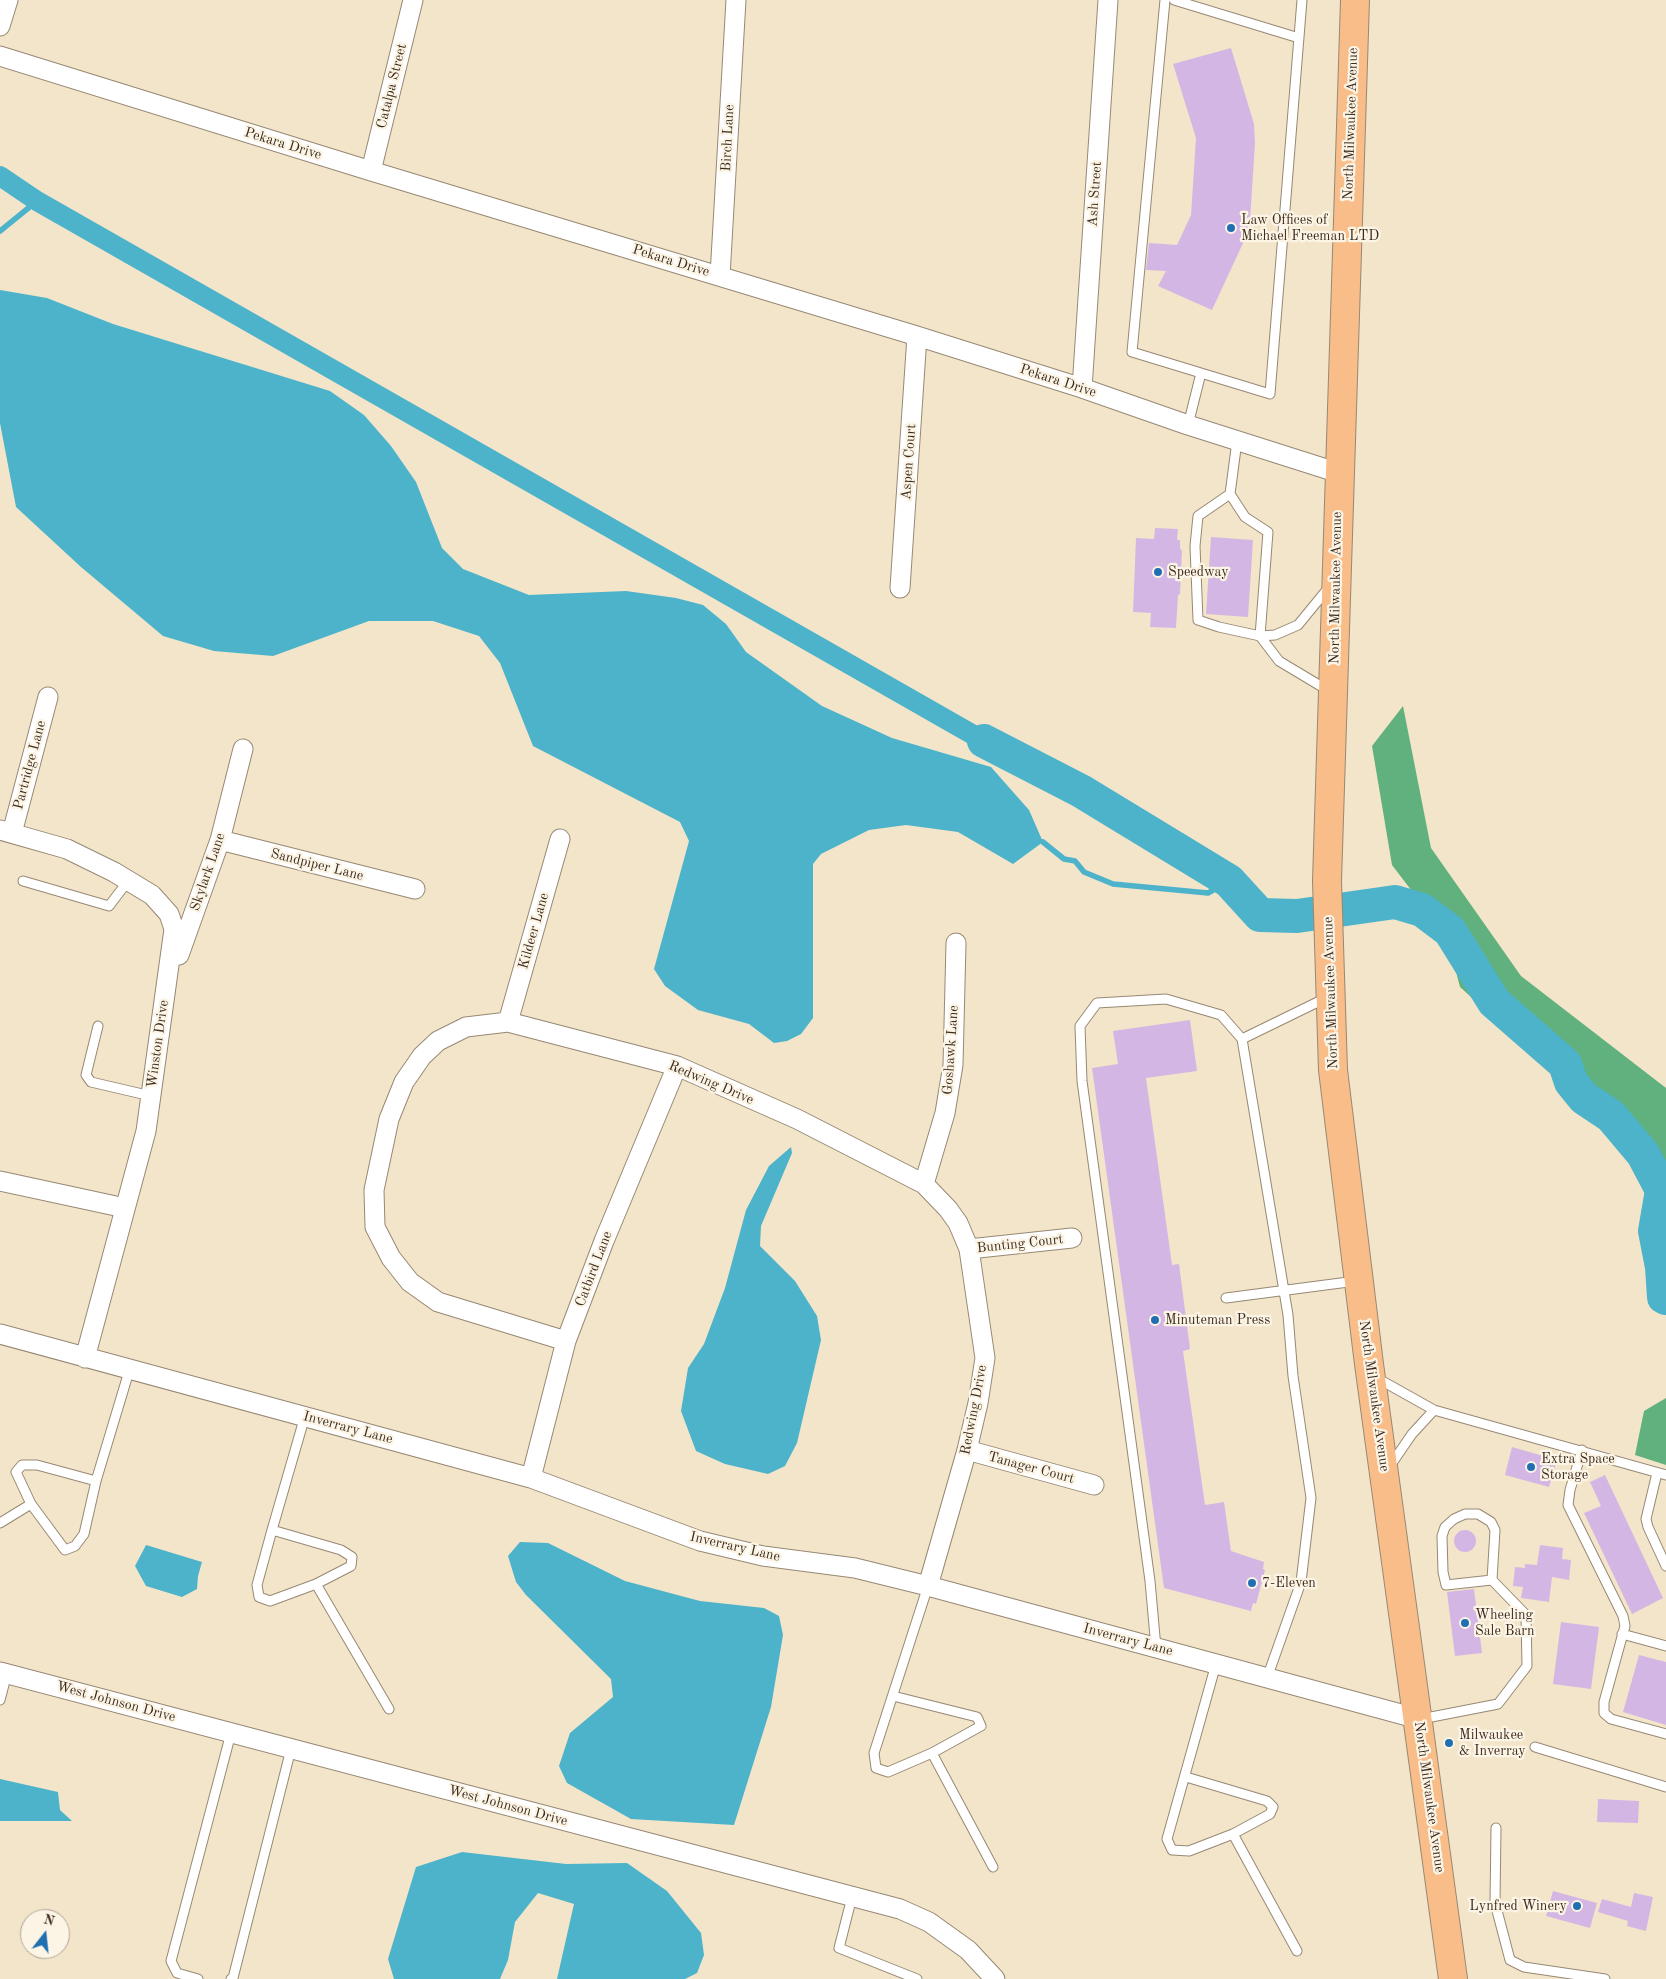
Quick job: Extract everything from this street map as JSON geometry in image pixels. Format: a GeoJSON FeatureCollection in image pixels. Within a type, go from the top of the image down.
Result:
{"type":"FeatureCollection","features":[{"type":"Feature","properties":{"kind":"main road","name":"North Milwaukee Avenue"},"geometry":{"type":"LineString","coordinates":[[1355,0],[1327,881],[1333,1070],[1371,1374],[1453,1979]]}},
{"type":"Feature","properties":{"kind":"street"},"geometry":{"type":"LineString","coordinates":[[0,26],[8,0]]}},
{"type":"Feature","properties":{"kind":"street","name":"Catalpa Street"},"geometry":{"type":"LineString","coordinates":[[371,171],[413,0]]}},
{"type":"Feature","properties":{"kind":"street","name":"Birch Lane"},"geometry":{"type":"LineString","coordinates":[[720,276],[736,0]]}},
{"type":"Feature","properties":{"kind":"street","name":"Ash Street"},"geometry":{"type":"LineString","coordinates":[[1082,388],[1108,0]]}},
{"type":"Feature","properties":{"kind":"street","name":"Pekara Drive"},"geometry":{"type":"LineString","coordinates":[[0,56],[371,171],[917,336],[1082,388],[1188,426],[1339,473]]}},
{"type":"Feature","properties":{"kind":"street","name":"Aspen Court"},"geometry":{"type":"LineString","coordinates":[[900,588],[917,336]]}},
{"type":"Feature","properties":{"kind":"street","name":"Partridge Lane"},"geometry":{"type":"LineString","coordinates":[[6,832],[48,697]]}},
{"type":"Feature","properties":{"kind":"street","name":"Skylark Lane"},"geometry":{"type":"LineString","coordinates":[[166,992],[220,840],[243,749]]}},
{"type":"Feature","properties":{"kind":"street","name":"Winston Drive"},"geometry":{"type":"LineString","coordinates":[[6,832],[68,849],[128,881],[152,895],[169,914],[174,929],[146,1131],[85,1358]]}},
{"type":"Feature","properties":{"kind":"street","name":"Kildeer Lane"},"geometry":{"type":"LineString","coordinates":[[508,1022],[560,839]]}},
{"type":"Feature","properties":{"kind":"street","name":"Sandpiper Lane"},"geometry":{"type":"LineString","coordinates":[[220,840],[415,889]]}},
{"type":"Feature","properties":{"kind":"street","name":"Goshawk Lane"},"geometry":{"type":"LineString","coordinates":[[924,1184],[945,1113],[953,1065],[956,943]]}},
{"type":"Feature","properties":{"kind":"street","name":"Redwing Drive"},"geometry":{"type":"LineString","coordinates":[[566,1341],[438,1302],[410,1282],[391,1258],[375,1227],[374,1190],[389,1119],[404,1082],[422,1056],[438,1041],[466,1027],[508,1022],[677,1066],[797,1119],[924,1184],[948,1209],[958,1223],[969,1249],[985,1358],[978,1403],[967,1450],[928,1586]]}},
{"type":"Feature","properties":{"kind":"street","name":"Catbird Lane"},"geometry":{"type":"LineString","coordinates":[[531,1478],[566,1341],[604,1241],[677,1066]]}},
{"type":"Feature","properties":{"kind":"street"},"geometry":{"type":"LineString","coordinates":[[0,1181],[125,1208]]}},
{"type":"Feature","properties":{"kind":"street","name":"Bunting Court"},"geometry":{"type":"LineString","coordinates":[[969,1249],[1072,1238]]}},
{"type":"Feature","properties":{"kind":"street","name":"Inverrary Lane"},"geometry":{"type":"LineString","coordinates":[[0,1334],[531,1478],[700,1541],[763,1556],[855,1568],[928,1586],[1419,1719]]}},
{"type":"Feature","properties":{"kind":"street","name":"Tanager Court"},"geometry":{"type":"LineString","coordinates":[[967,1450],[1094,1485]]}},
{"type":"Feature","properties":{"kind":"street","name":"West Johnson Drive"},"geometry":{"type":"LineString","coordinates":[[4,1672],[900,1909],[929,1922],[968,1950],[995,1979]]}},
{"type":"Feature","properties":{"kind":"lane"},"geometry":{"type":"LineString","coordinates":[[1165,0],[1132,352],[1270,394],[1302,0]]}},
{"type":"Feature","properties":{"kind":"lane"},"geometry":{"type":"LineString","coordinates":[[1174,0],[1299,38]]}},
{"type":"Feature","properties":{"kind":"lane"},"geometry":{"type":"LineString","coordinates":[[1188,426],[1201,373]]}},
{"type":"Feature","properties":{"kind":"lane"},"geometry":{"type":"LineString","coordinates":[[1237,441],[1230,494],[1245,517],[1268,532],[1260,636],[1279,661],[1334,694]]}},
{"type":"Feature","properties":{"kind":"lane"},"geometry":{"type":"LineString","coordinates":[[1230,494],[1198,516],[1196,546],[1198,620],[1219,627],[1260,636],[1275,635],[1298,625],[1336,577]]}},
{"type":"Feature","properties":{"kind":"lane"},"geometry":{"type":"LineString","coordinates":[[22,881],[109,906],[128,881]]}},
{"type":"Feature","properties":{"kind":"lane"},"geometry":{"type":"LineString","coordinates":[[1242,1039],[1331,996]]}},
{"type":"Feature","properties":{"kind":"lane"},"geometry":{"type":"LineString","coordinates":[[1156,1648],[1150,1581],[1082,1081],[1080,1026],[1097,1003],[1166,999],[1221,1014],[1242,1039],[1288,1315],[1293,1376],[1311,1498],[1301,1582],[1286,1629],[1267,1678]]}},
{"type":"Feature","properties":{"kind":"lane"},"geometry":{"type":"LineString","coordinates":[[98,1026],[86,1075],[91,1082],[151,1096]]}},
{"type":"Feature","properties":{"kind":"lane"},"geometry":{"type":"LineString","coordinates":[[1226,1298],[1359,1281]]}},
{"type":"Feature","properties":{"kind":"lane"},"geometry":{"type":"LineString","coordinates":[[96,1481],[37,1465],[22,1465],[16,1472],[31,1504],[65,1550],[75,1546],[84,1534],[96,1481],[130,1368]]}},
{"type":"Feature","properties":{"kind":"lane"},"geometry":{"type":"LineString","coordinates":[[1371,1374],[1434,1410],[1662,1474],[1646,1519],[1666,1566]]}},
{"type":"Feature","properties":{"kind":"lane"},"geometry":{"type":"LineString","coordinates":[[1385,1474],[1412,1434],[1434,1410]]}},
{"type":"Feature","properties":{"kind":"lane"},"geometry":{"type":"LineString","coordinates":[[272,1530],[341,1550],[352,1557],[351,1566],[316,1584],[270,1601],[259,1597],[257,1585],[272,1530],[305,1416]]}},
{"type":"Feature","properties":{"kind":"lane"},"geometry":{"type":"LineString","coordinates":[[1582,1450],[1570,1490],[1568,1505],[1623,1616],[1625,1626],[1604,1702],[1604,1712],[1611,1719],[1666,1734]]}},
{"type":"Feature","properties":{"kind":"lane"},"geometry":{"type":"LineString","coordinates":[[0,1523],[31,1504]]}},
{"type":"Feature","properties":{"kind":"lane"},"geometry":{"type":"LineString","coordinates":[[1419,1719],[1498,1704],[1527,1666],[1526,1615],[1492,1580],[1494,1530],[1491,1522],[1478,1514],[1465,1514],[1454,1519],[1445,1527],[1442,1536],[1443,1572],[1446,1585],[1492,1580]]}},
{"type":"Feature","properties":{"kind":"lane"},"geometry":{"type":"LineString","coordinates":[[316,1584],[389,1709]]}},
{"type":"Feature","properties":{"kind":"lane"},"geometry":{"type":"LineString","coordinates":[[893,1696],[977,1717],[982,1726],[932,1753],[888,1772],[876,1768],[874,1753],[928,1586]]}},
{"type":"Feature","properties":{"kind":"lane"},"geometry":{"type":"LineString","coordinates":[[1622,1634],[1666,1646]]}},
{"type":"Feature","properties":{"kind":"lane"},"geometry":{"type":"LineString","coordinates":[[1186,1777],[1267,1801],[1273,1808],[1270,1814],[1232,1834],[1189,1851],[1172,1850],[1167,1839],[1186,1777],[1216,1664]]}},
{"type":"Feature","properties":{"kind":"lane"},"geometry":{"type":"LineString","coordinates":[[0,1700],[4,1672]]}},
{"type":"Feature","properties":{"kind":"lane"},"geometry":{"type":"LineString","coordinates":[[198,1979],[177,1973],[171,1961],[231,1733]]}},
{"type":"Feature","properties":{"kind":"lane"},"geometry":{"type":"LineString","coordinates":[[1535,1747],[1666,1787]]}},
{"type":"Feature","properties":{"kind":"lane"},"geometry":{"type":"LineString","coordinates":[[231,1979],[233,1978],[291,1749]]}},
{"type":"Feature","properties":{"kind":"lane"},"geometry":{"type":"LineString","coordinates":[[932,1753],[993,1867]]}},
{"type":"Feature","properties":{"kind":"lane"},"geometry":{"type":"LineString","coordinates":[[1496,1828],[1494,1903],[1510,1960],[1524,1967],[1605,1979]]}},
{"type":"Feature","properties":{"kind":"lane"},"geometry":{"type":"LineString","coordinates":[[1232,1834],[1297,1951]]}},
{"type":"Feature","properties":{"kind":"lane"},"geometry":{"type":"LineString","coordinates":[[852,1897],[839,1948],[917,1979]]}},
{"type":"Feature","properties":{"kind":"green space"},"geometry":{"type":"Polygon","coordinates":[[[1403,706],[1431,848],[1521,976],[1666,1088],[1666,1174],[1460,987],[1447,937],[1392,865],[1372,746],[1403,706]]]}},
{"type":"Feature","properties":{"kind":"green space"},"geometry":{"type":"Polygon","coordinates":[[[1666,1398],[1666,1465],[1635,1455],[1644,1411],[1666,1398]]]}},
{"type":"Feature","properties":{"kind":"water"},"geometry":{"type":"Polygon","coordinates":[[[0,290],[47,298],[113,324],[330,391],[364,415],[391,446],[416,482],[442,548],[463,569],[529,595],[626,591],[676,598],[703,605],[726,624],[746,652],[822,706],[892,738],[991,767],[1029,810],[1043,842],[1013,864],[958,832],[906,825],[869,830],[821,854],[813,864],[813,1018],[801,1034],[787,1041],[774,1043],[749,1024],[698,1010],[665,986],[654,969],[689,841],[680,822],[533,746],[500,663],[479,636],[433,621],[369,621],[273,656],[214,651],[163,636],[81,567],[16,507],[0,423],[0,290]]]}},
{"type":"Feature","properties":{"kind":"water"},"geometry":{"type":"Polygon","coordinates":[[[791,1147],[792,1153],[761,1226],[760,1246],[795,1281],[817,1316],[821,1340],[797,1443],[785,1466],[768,1474],[725,1464],[696,1451],[681,1411],[688,1368],[704,1344],[725,1288],[746,1210],[769,1166],[791,1147]]]}},
{"type":"Feature","properties":{"kind":"water"},"geometry":{"type":"Polygon","coordinates":[[[520,1542],[548,1543],[625,1581],[700,1601],[764,1608],[779,1616],[783,1635],[771,1707],[734,1825],[631,1819],[567,1783],[559,1766],[570,1733],[613,1697],[611,1679],[526,1595],[516,1582],[508,1556],[520,1542]]]}},
{"type":"Feature","properties":{"kind":"water"},"geometry":{"type":"Polygon","coordinates":[[[146,1545],[202,1562],[197,1589],[182,1597],[146,1586],[135,1566],[146,1545]]]}},
{"type":"Feature","properties":{"kind":"water"},"geometry":{"type":"Polygon","coordinates":[[[0,1779],[58,1792],[60,1810],[72,1821],[0,1821],[0,1779]]]}},
{"type":"Feature","properties":{"kind":"water"},"geometry":{"type":"Polygon","coordinates":[[[462,1852],[566,1864],[627,1863],[667,1891],[701,1933],[704,1955],[697,1973],[685,1979],[557,1979],[574,1904],[538,1893],[515,1922],[508,1960],[500,1979],[394,1979],[388,1959],[416,1867],[462,1852]]]}},
{"type":"Feature","properties":{"kind":"building"},"geometry":{"type":"Polygon","coordinates":[[[1231,48],[1254,124],[1255,143],[1250,220],[1244,241],[1212,310],[1158,286],[1166,271],[1146,270],[1149,243],[1177,245],[1191,215],[1196,138],[1173,64],[1231,48]]]}},
{"type":"Feature","properties":{"kind":"building","name":"Speedway"},"geometry":{"type":"Polygon","coordinates":[[[1155,528],[1178,529],[1177,540],[1180,540],[1182,551],[1176,628],[1150,627],[1151,613],[1133,612],[1136,538],[1154,539],[1155,528]]]}},
{"type":"Feature","properties":{"kind":"building","name":"Speedway"},"geometry":{"type":"Polygon","coordinates":[[[1211,537],[1253,540],[1248,617],[1206,614],[1211,537]]]}},
{"type":"Feature","properties":{"kind":"building"},"geometry":{"type":"Polygon","coordinates":[[[1190,1020],[1197,1071],[1146,1078],[1172,1265],[1179,1264],[1190,1349],[1183,1351],[1205,1505],[1224,1502],[1231,1551],[1264,1562],[1263,1569],[1265,1570],[1256,1604],[1253,1603],[1251,1611],[1164,1588],[1092,1068],[1118,1064],[1113,1031],[1190,1020]]]}},
{"type":"Feature","properties":{"kind":"building","name":"Extra Space Storage"},"geometry":{"type":"Polygon","coordinates":[[[1512,1447],[1557,1460],[1549,1487],[1505,1475],[1512,1447]]]}},
{"type":"Feature","properties":{"kind":"building"},"geometry":{"type":"Polygon","coordinates":[[[1605,1475],[1663,1598],[1632,1614],[1584,1513],[1601,1506],[1590,1482],[1605,1475]]]}},
{"type":"Feature","properties":{"kind":"building"},"geometry":{"type":"Polygon","coordinates":[[[1465,1530],[1473,1533],[1476,1541],[1473,1549],[1465,1552],[1457,1549],[1454,1541],[1457,1533],[1465,1530]]]}},
{"type":"Feature","properties":{"kind":"building"},"geometry":{"type":"Polygon","coordinates":[[[1540,1545],[1563,1548],[1562,1559],[1571,1560],[1569,1580],[1552,1577],[1549,1602],[1521,1598],[1523,1587],[1513,1586],[1515,1567],[1525,1568],[1525,1564],[1537,1565],[1540,1545]]]}},
{"type":"Feature","properties":{"kind":"building","name":"Wheeling Sale Barn"},"geometry":{"type":"Polygon","coordinates":[[[1474,1589],[1482,1653],[1455,1656],[1447,1592],[1474,1589]]]}},
{"type":"Feature","properties":{"kind":"building"},"geometry":{"type":"Polygon","coordinates":[[[1561,1622],[1599,1627],[1591,1689],[1553,1684],[1561,1622]]]}},
{"type":"Feature","properties":{"kind":"building"},"geometry":{"type":"Polygon","coordinates":[[[1639,1655],[1666,1662],[1666,1725],[1623,1712],[1639,1655]]]}},
{"type":"Feature","properties":{"kind":"building"},"geometry":{"type":"Polygon","coordinates":[[[1598,1799],[1639,1801],[1638,1823],[1597,1822],[1598,1799]]]}},
{"type":"Feature","properties":{"kind":"building","name":"Lynfred Winery"},"geometry":{"type":"Polygon","coordinates":[[[1553,1891],[1597,1903],[1590,1928],[1546,1916],[1553,1891]]]}},
{"type":"Feature","properties":{"kind":"building"},"geometry":{"type":"Polygon","coordinates":[[[1634,1893],[1653,1897],[1646,1931],[1627,1926],[1628,1921],[1598,1912],[1602,1899],[1631,1907],[1634,1893]]]}},
{"type":"Feature","properties":{"kind":"waterway"},"geometry":{"type":"LineString","coordinates":[[0,176],[37,201],[984,741]]}},
{"type":"Feature","properties":{"kind":"waterway"},"geometry":{"type":"LineString","coordinates":[[0,231],[37,201]]}},
{"type":"Feature","properties":{"kind":"waterway"},"geometry":{"type":"LineString","coordinates":[[984,741],[1081,791],[1229,881],[1260,915],[1297,916],[1395,902],[1422,910],[1450,931],[1494,1002],[1565,1064],[1571,1082],[1584,1098],[1611,1116],[1643,1154],[1662,1190],[1655,1231],[1662,1267],[1664,1297],[1666,1298]]}},
{"type":"Feature","properties":{"kind":"waterway"},"geometry":{"type":"LineString","coordinates":[[1043,842],[1064,859],[1075,861],[1084,872],[1113,884],[1208,893],[1229,881]]}},
{"type":"Feature","properties":{"kind":"place","name":"Law Offices of Michael Freeman LTD"},"geometry":{"type":"Point","coordinates":[1231,228]}},
{"type":"Feature","properties":{"kind":"place","name":"Speedway"},"geometry":{"type":"Point","coordinates":[1158,572]}},
{"type":"Feature","properties":{"kind":"place","name":"Minuteman Press"},"geometry":{"type":"Point","coordinates":[1155,1320]}},
{"type":"Feature","properties":{"kind":"place","name":"Extra Space Storage"},"geometry":{"type":"Point","coordinates":[1531,1467]}},
{"type":"Feature","properties":{"kind":"place","name":"7-Eleven"},"geometry":{"type":"Point","coordinates":[1252,1583]}},
{"type":"Feature","properties":{"kind":"place","name":"Wheeling Sale Barn"},"geometry":{"type":"Point","coordinates":[1465,1623]}},
{"type":"Feature","properties":{"kind":"place","name":"Milwaukee & Inverray"},"geometry":{"type":"Point","coordinates":[1449,1743]}},
{"type":"Feature","properties":{"kind":"place","name":"Lynfred Winery"},"geometry":{"type":"Point","coordinates":[1577,1906]}}]}
